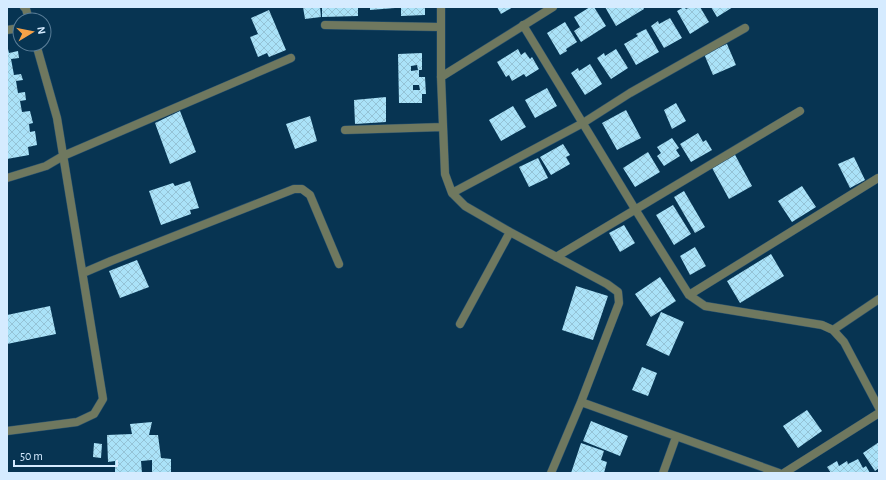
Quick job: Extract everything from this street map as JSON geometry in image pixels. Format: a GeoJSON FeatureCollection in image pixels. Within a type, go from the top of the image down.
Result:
{"type":"FeatureCollection","features":[{"type":"Feature","properties":{"kind":"street"},"geometry":{"type":"LineString","coordinates":[[441,7],[441,77],[445,174],[452,193],[466,206],[510,232],[607,284],[618,292],[619,303],[581,402],[551,473]]}},
{"type":"Feature","properties":{"kind":"street"},"geometry":{"type":"LineString","coordinates":[[441,77],[553,7]]}},
{"type":"Feature","properties":{"kind":"street"},"geometry":{"type":"LineString","coordinates":[[325,25],[440,27]]}},
{"type":"Feature","properties":{"kind":"street"},"geometry":{"type":"LineString","coordinates":[[523,25],[689,295],[705,306],[822,325],[833,330],[844,342],[879,408]]}},
{"type":"Feature","properties":{"kind":"street"},"geometry":{"type":"LineString","coordinates":[[452,193],[583,123],[630,93],[744,28]]}},
{"type":"Feature","properties":{"kind":"street"},"geometry":{"type":"LineString","coordinates":[[7,432],[77,422],[94,414],[103,399],[57,118],[38,52]]}},
{"type":"Feature","properties":{"kind":"street"},"geometry":{"type":"LineString","coordinates":[[7,178],[46,166],[63,156],[291,58]]}},
{"type":"Feature","properties":{"kind":"street"},"geometry":{"type":"LineString","coordinates":[[556,257],[800,111]]}},
{"type":"Feature","properties":{"kind":"street"},"geometry":{"type":"LineString","coordinates":[[345,130],[443,127]]}},
{"type":"Feature","properties":{"kind":"street"},"geometry":{"type":"LineString","coordinates":[[689,295],[878,178]]}},
{"type":"Feature","properties":{"kind":"street"},"geometry":{"type":"LineString","coordinates":[[83,273],[294,189],[302,189],[310,196],[339,264]]}},
{"type":"Feature","properties":{"kind":"street"},"geometry":{"type":"LineString","coordinates":[[460,324],[510,232]]}},
{"type":"Feature","properties":{"kind":"street"},"geometry":{"type":"LineString","coordinates":[[833,330],[879,299]]}},
{"type":"Feature","properties":{"kind":"street"},"geometry":{"type":"LineString","coordinates":[[581,402],[779,473]]}},
{"type":"Feature","properties":{"kind":"street"},"geometry":{"type":"LineString","coordinates":[[784,473],[879,413]]}},
{"type":"Feature","properties":{"kind":"street"},"geometry":{"type":"LineString","coordinates":[[663,473],[676,437]]}},
{"type":"Feature","properties":{"kind":"building"},"geometry":{"type":"Polygon","coordinates":[[[303,7],[320,7],[321,17],[305,19],[303,7]]]}},
{"type":"Feature","properties":{"kind":"building"},"geometry":{"type":"Polygon","coordinates":[[[322,7],[358,7],[358,16],[322,17],[322,7]]]}},
{"type":"Feature","properties":{"kind":"building"},"geometry":{"type":"Polygon","coordinates":[[[370,7],[395,7],[395,8],[370,10],[370,7]]]}},
{"type":"Feature","properties":{"kind":"building"},"geometry":{"type":"Polygon","coordinates":[[[401,7],[425,8],[425,15],[401,16],[401,7]]]}},
{"type":"Feature","properties":{"kind":"building"},"geometry":{"type":"Polygon","coordinates":[[[497,7],[513,7],[501,14],[497,7]]]}},
{"type":"Feature","properties":{"kind":"building"},"geometry":{"type":"Polygon","coordinates":[[[590,7],[594,7],[606,26],[581,42],[574,31],[580,27],[574,17],[590,7]]]}},
{"type":"Feature","properties":{"kind":"building"},"geometry":{"type":"Polygon","coordinates":[[[605,7],[643,7],[644,9],[616,26],[605,7]]]}},
{"type":"Feature","properties":{"kind":"building"},"geometry":{"type":"Polygon","coordinates":[[[684,7],[686,9],[690,7],[700,7],[709,22],[690,34],[677,11],[684,7]]]}},
{"type":"Feature","properties":{"kind":"building"},"geometry":{"type":"Polygon","coordinates":[[[711,7],[733,7],[717,17],[711,7]]]}},
{"type":"Feature","properties":{"kind":"building"},"geometry":{"type":"Polygon","coordinates":[[[269,10],[286,50],[269,57],[267,53],[258,57],[250,37],[258,34],[251,18],[269,10]]]}},
{"type":"Feature","properties":{"kind":"building"},"geometry":{"type":"Polygon","coordinates":[[[670,18],[682,38],[664,48],[651,26],[658,21],[659,24],[670,18]]]}},
{"type":"Feature","properties":{"kind":"building"},"geometry":{"type":"Polygon","coordinates":[[[565,22],[577,42],[560,55],[547,33],[565,22]]]}},
{"type":"Feature","properties":{"kind":"building"},"geometry":{"type":"Polygon","coordinates":[[[646,29],[659,52],[636,65],[624,44],[638,36],[636,34],[646,29]]]}},
{"type":"Feature","properties":{"kind":"building"},"geometry":{"type":"Polygon","coordinates":[[[727,44],[736,65],[713,75],[704,54],[727,44]]]}},
{"type":"Feature","properties":{"kind":"building"},"geometry":{"type":"Polygon","coordinates":[[[7,45],[9,53],[18,52],[19,58],[11,59],[14,75],[21,74],[23,80],[16,81],[18,93],[25,92],[26,100],[20,101],[22,112],[30,111],[33,123],[29,124],[30,132],[35,131],[37,145],[28,147],[29,155],[7,159],[7,45]]]}},
{"type":"Feature","properties":{"kind":"building"},"geometry":{"type":"Polygon","coordinates":[[[518,49],[521,55],[525,52],[530,59],[532,57],[539,69],[526,77],[524,74],[512,81],[509,75],[506,77],[497,62],[518,49]]]}},
{"type":"Feature","properties":{"kind":"building"},"geometry":{"type":"Polygon","coordinates":[[[616,49],[628,68],[611,79],[597,58],[604,53],[605,56],[616,49]]]}},
{"type":"Feature","properties":{"kind":"building"},"geometry":{"type":"Polygon","coordinates":[[[422,53],[422,70],[419,70],[419,77],[425,77],[426,94],[422,94],[422,103],[399,103],[398,54],[422,53]],[[417,65],[411,66],[411,71],[418,70],[417,65]],[[413,85],[413,90],[420,90],[419,85],[413,85]]]}},
{"type":"Feature","properties":{"kind":"building"},"geometry":{"type":"Polygon","coordinates":[[[590,64],[602,84],[585,95],[571,73],[578,68],[579,71],[590,64]]]}},
{"type":"Feature","properties":{"kind":"building"},"geometry":{"type":"Polygon","coordinates":[[[547,88],[557,106],[535,118],[525,100],[547,88]]]}},
{"type":"Feature","properties":{"kind":"building"},"geometry":{"type":"Polygon","coordinates":[[[386,97],[386,122],[355,124],[354,100],[386,97]]]}},
{"type":"Feature","properties":{"kind":"building"},"geometry":{"type":"Polygon","coordinates":[[[676,103],[686,121],[672,129],[664,110],[676,103]]]}},
{"type":"Feature","properties":{"kind":"building"},"geometry":{"type":"Polygon","coordinates":[[[513,106],[526,127],[501,141],[489,120],[513,106]]]}},
{"type":"Feature","properties":{"kind":"building"},"geometry":{"type":"Polygon","coordinates":[[[626,110],[641,138],[617,150],[602,123],[626,110]]]}},
{"type":"Feature","properties":{"kind":"building"},"geometry":{"type":"Polygon","coordinates":[[[180,111],[196,152],[170,164],[155,123],[180,111]]]}},
{"type":"Feature","properties":{"kind":"building"},"geometry":{"type":"Polygon","coordinates":[[[310,116],[317,141],[295,149],[286,124],[310,116]]]}},
{"type":"Feature","properties":{"kind":"building"},"geometry":{"type":"Polygon","coordinates":[[[698,133],[703,142],[706,140],[712,150],[691,162],[680,144],[698,133]]]}},
{"type":"Feature","properties":{"kind":"building"},"geometry":{"type":"Polygon","coordinates":[[[672,138],[679,148],[676,150],[680,156],[664,166],[657,156],[661,153],[657,147],[672,138]]]}},
{"type":"Feature","properties":{"kind":"building"},"geometry":{"type":"Polygon","coordinates":[[[563,144],[570,155],[566,157],[570,164],[551,175],[540,157],[563,144]]]}},
{"type":"Feature","properties":{"kind":"building"},"geometry":{"type":"Polygon","coordinates":[[[648,152],[660,172],[635,187],[623,168],[648,152]]]}},
{"type":"Feature","properties":{"kind":"building"},"geometry":{"type":"Polygon","coordinates":[[[734,153],[752,186],[729,199],[711,166],[734,153]]]}},
{"type":"Feature","properties":{"kind":"building"},"geometry":{"type":"Polygon","coordinates":[[[854,157],[865,180],[850,188],[838,164],[854,157]]]}},
{"type":"Feature","properties":{"kind":"building"},"geometry":{"type":"Polygon","coordinates":[[[538,158],[548,178],[529,187],[519,167],[538,158]]]}},
{"type":"Feature","properties":{"kind":"building"},"geometry":{"type":"Polygon","coordinates":[[[190,181],[199,208],[190,210],[191,214],[161,225],[149,191],[173,183],[175,186],[190,181]]]}},
{"type":"Feature","properties":{"kind":"building"},"geometry":{"type":"Polygon","coordinates":[[[802,186],[816,207],[792,222],[778,201],[802,186]]]}},
{"type":"Feature","properties":{"kind":"building"},"geometry":{"type":"Polygon","coordinates":[[[684,191],[705,227],[695,233],[674,197],[684,191]]]}},
{"type":"Feature","properties":{"kind":"building"},"geometry":{"type":"Polygon","coordinates":[[[673,205],[691,234],[674,245],[656,215],[673,205]]]}},
{"type":"Feature","properties":{"kind":"building"},"geometry":{"type":"Polygon","coordinates":[[[624,225],[635,243],[620,252],[609,233],[624,225]]]}},
{"type":"Feature","properties":{"kind":"building"},"geometry":{"type":"Polygon","coordinates":[[[695,247],[706,266],[690,275],[680,256],[695,247]]]}},
{"type":"Feature","properties":{"kind":"building"},"geometry":{"type":"Polygon","coordinates":[[[771,254],[784,276],[740,303],[727,281],[771,254]]]}},
{"type":"Feature","properties":{"kind":"building"},"geometry":{"type":"Polygon","coordinates":[[[137,260],[149,287],[120,298],[109,271],[137,260]]]}},
{"type":"Feature","properties":{"kind":"building"},"geometry":{"type":"Polygon","coordinates":[[[660,277],[676,301],[651,317],[635,294],[660,277]]]}},
{"type":"Feature","properties":{"kind":"building"},"geometry":{"type":"Polygon","coordinates":[[[576,286],[608,296],[593,340],[562,330],[576,286]]]}},
{"type":"Feature","properties":{"kind":"building"},"geometry":{"type":"Polygon","coordinates":[[[50,306],[56,334],[7,344],[7,315],[50,306]]]}},
{"type":"Feature","properties":{"kind":"building"},"geometry":{"type":"Polygon","coordinates":[[[661,312],[684,322],[669,356],[646,345],[661,312]]]}},
{"type":"Feature","properties":{"kind":"building"},"geometry":{"type":"Polygon","coordinates":[[[642,367],[657,373],[648,396],[632,390],[642,367]]]}},
{"type":"Feature","properties":{"kind":"building"},"geometry":{"type":"Polygon","coordinates":[[[807,410],[822,431],[798,448],[783,426],[807,410]]]}},
{"type":"Feature","properties":{"kind":"building"},"geometry":{"type":"Polygon","coordinates":[[[591,421],[628,436],[620,456],[583,441],[591,421]]]}},
{"type":"Feature","properties":{"kind":"building"},"geometry":{"type":"Polygon","coordinates":[[[152,422],[149,435],[158,435],[161,458],[171,459],[171,473],[152,473],[152,460],[141,461],[142,473],[115,473],[115,461],[108,462],[107,435],[132,434],[130,424],[152,422]]]}},
{"type":"Feature","properties":{"kind":"building"},"geometry":{"type":"Polygon","coordinates":[[[879,442],[879,468],[875,471],[863,453],[879,442]]]}},
{"type":"Feature","properties":{"kind":"building"},"geometry":{"type":"Polygon","coordinates":[[[94,443],[102,444],[101,458],[93,457],[94,443]]]}},
{"type":"Feature","properties":{"kind":"building"},"geometry":{"type":"Polygon","coordinates":[[[581,443],[604,451],[601,460],[607,462],[604,473],[571,473],[581,443]]]}},
{"type":"Feature","properties":{"kind":"building"},"geometry":{"type":"Polygon","coordinates":[[[858,459],[863,468],[866,466],[870,473],[831,473],[827,467],[837,461],[839,466],[847,461],[848,464],[858,459]]]}}]}
